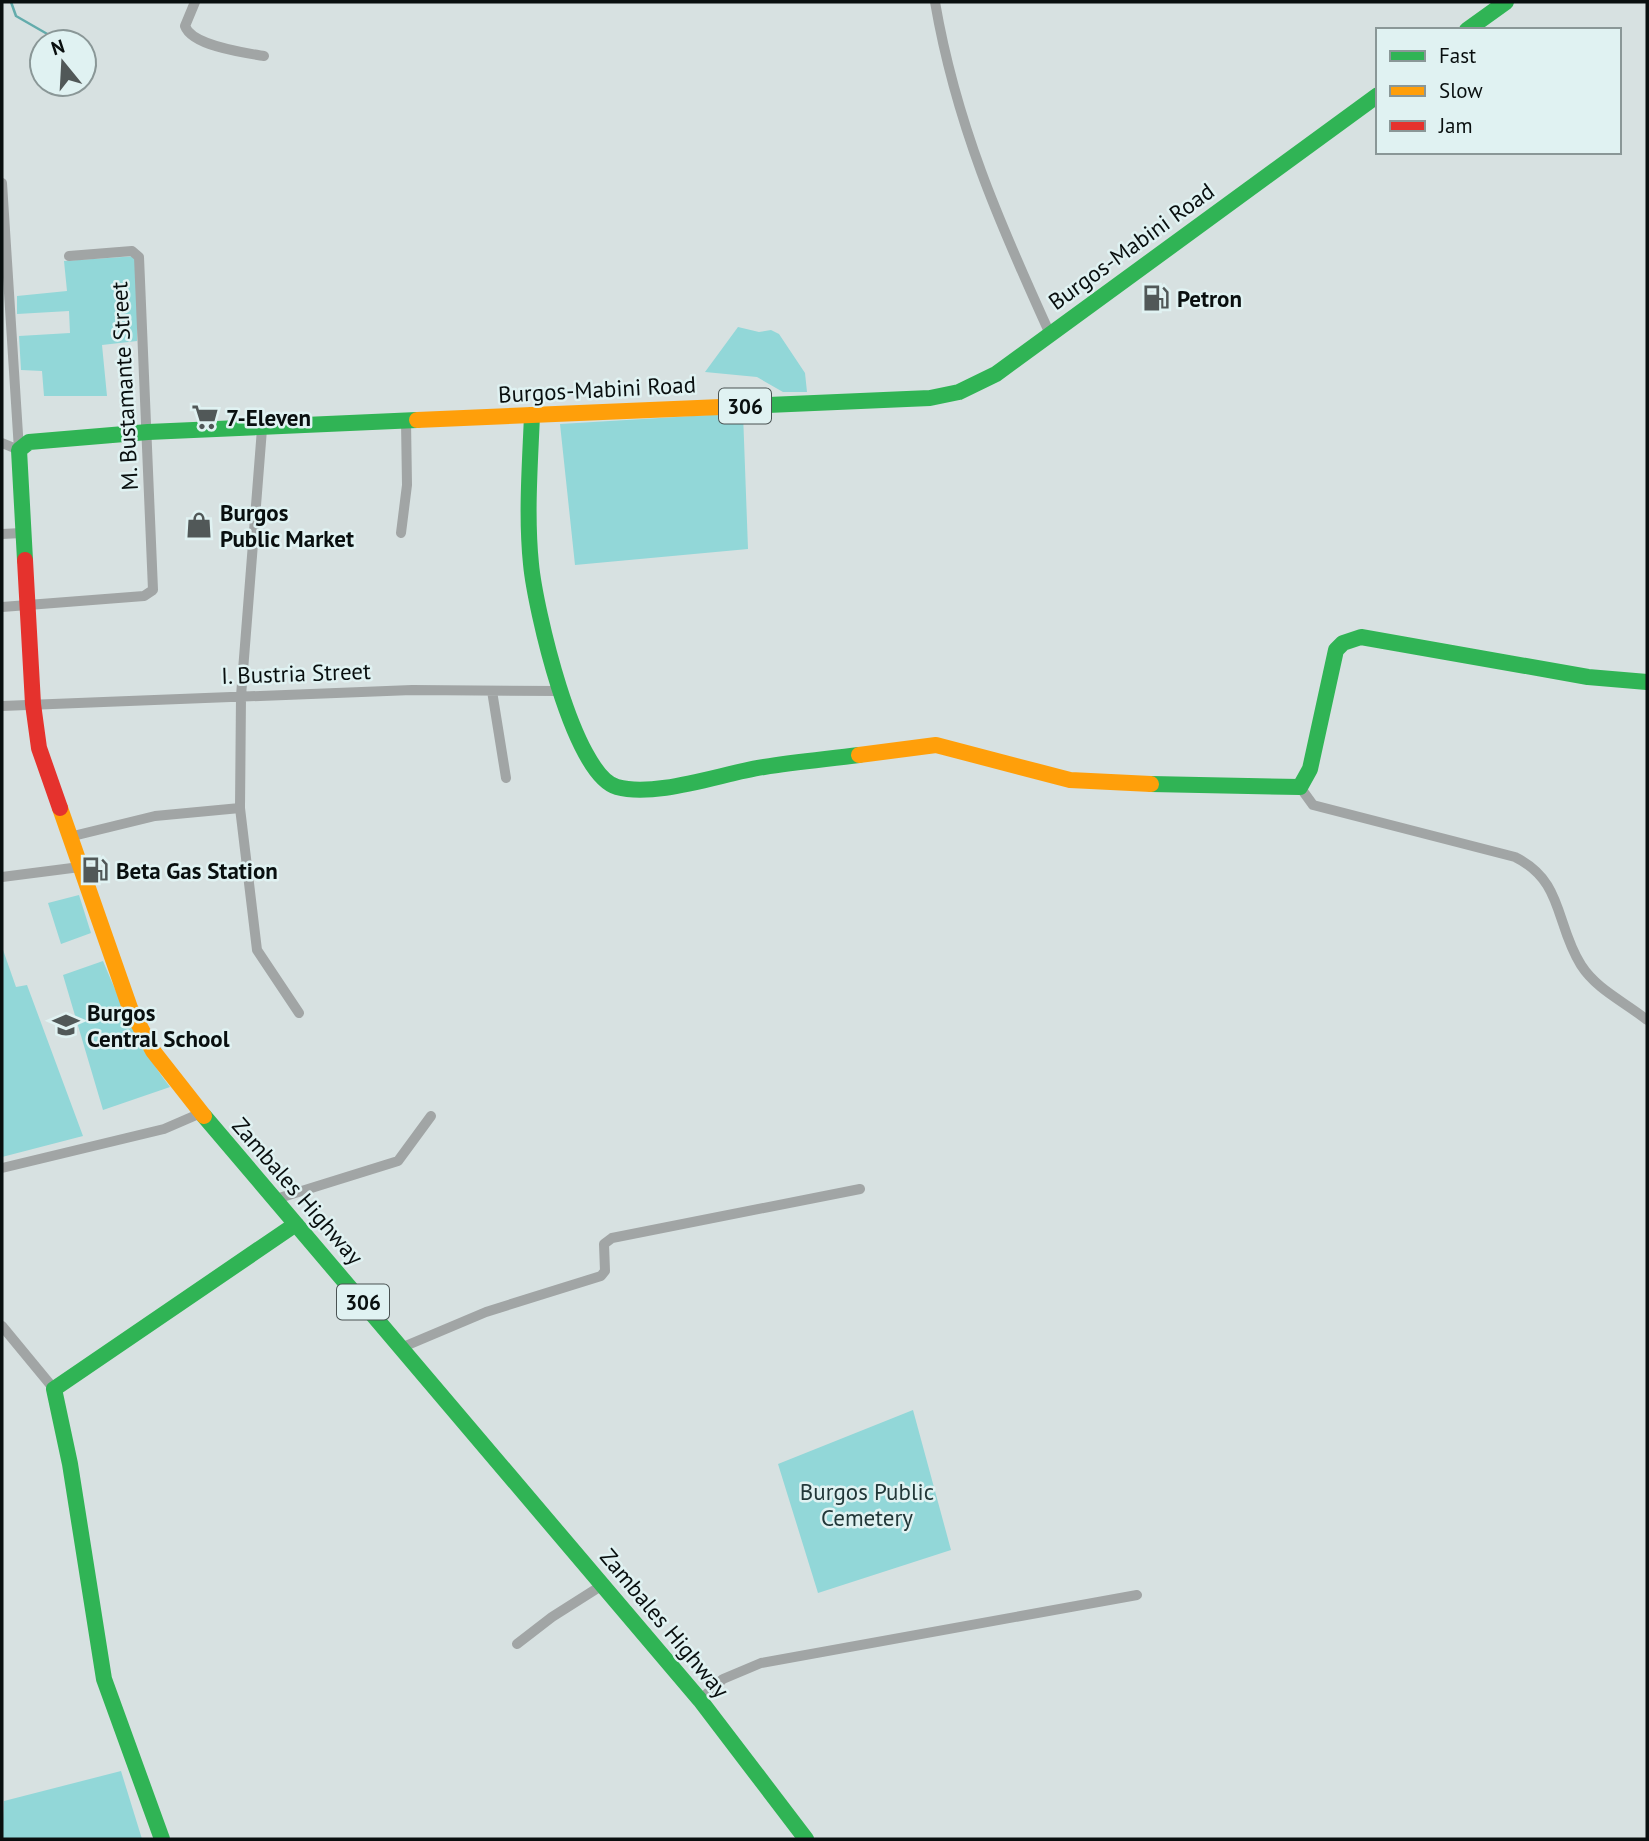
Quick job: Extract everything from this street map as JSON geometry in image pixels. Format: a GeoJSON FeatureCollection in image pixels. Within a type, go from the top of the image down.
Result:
{"type":"FeatureCollection","features":[{"type":"Feature","properties":{"kind":"main road"},"geometry":{"type":"LineString","coordinates":[[1470,28],[1506,2]]}},
{"type":"Feature","properties":{"kind":"main road","name":"Burgos-Mabini Road"},"geometry":{"type":"LineString","coordinates":[[19,450],[29,442],[148,432],[930,398],[959,392],[996,373],[1376,96]]}},
{"type":"Feature","properties":{"kind":"main road"},"geometry":{"type":"LineString","coordinates":[[532,415],[528,519],[531,567],[560,691],[572,730],[597,773],[613,786],[626,789],[936,745],[1070,780],[1095,783],[1300,787],[1310,768],[1336,650],[1352,639],[1361,637],[1588,677],[1647,682]]}},
{"type":"Feature","properties":{"kind":"main road","name":"Zambales Highway"},"geometry":{"type":"LineString","coordinates":[[19,450],[33,704],[39,748],[131,1008],[153,1051],[201,1113],[604,1584],[700,1700],[806,1839]]}},
{"type":"Feature","properties":{"kind":"main road"},"geometry":{"type":"LineString","coordinates":[[162,1839],[104,1679],[70,1464],[54,1389],[296,1224]]}},
{"type":"Feature","properties":{"kind":"street"},"geometry":{"type":"LineString","coordinates":[[195,2],[185,26],[188,33],[204,42],[264,57]]}},
{"type":"Feature","properties":{"kind":"street"},"geometry":{"type":"LineString","coordinates":[[935,2],[953,91],[969,143],[1011,248],[1050,334]]}},
{"type":"Feature","properties":{"kind":"street"},"geometry":{"type":"LineString","coordinates":[[2,183],[5,274],[19,450],[2,443]]}},
{"type":"Feature","properties":{"kind":"street","name":"M. Bustamante Street"},"geometry":{"type":"LineString","coordinates":[[27,606],[144,596],[151,593],[153,587],[139,257],[132,251],[69,256]]}},
{"type":"Feature","properties":{"kind":"street"},"geometry":{"type":"LineString","coordinates":[[401,533],[407,485],[406,421]]}},
{"type":"Feature","properties":{"kind":"street"},"geometry":{"type":"LineString","coordinates":[[261,429],[242,696],[240,808],[257,950],[299,1013]]}},
{"type":"Feature","properties":{"kind":"street"},"geometry":{"type":"LineString","coordinates":[[2,534],[22,533]]}},
{"type":"Feature","properties":{"kind":"street"},"geometry":{"type":"LineString","coordinates":[[2,607],[27,606]]}},
{"type":"Feature","properties":{"kind":"street","name":"I. Bustria Street"},"geometry":{"type":"LineString","coordinates":[[2,706],[412,690],[560,691]]}},
{"type":"Feature","properties":{"kind":"street"},"geometry":{"type":"LineString","coordinates":[[492,691],[506,778]]}},
{"type":"Feature","properties":{"kind":"street"},"geometry":{"type":"LineString","coordinates":[[1300,787],[1313,805],[1515,857],[1528,864],[1550,888],[1568,940],[1581,966],[1607,992],[1647,1020]]}},
{"type":"Feature","properties":{"kind":"street"},"geometry":{"type":"LineString","coordinates":[[69,837],[155,816],[240,808]]}},
{"type":"Feature","properties":{"kind":"street"},"geometry":{"type":"LineString","coordinates":[[2,877],[80,867]]}},
{"type":"Feature","properties":{"kind":"street"},"geometry":{"type":"LineString","coordinates":[[2,1168],[164,1129],[201,1113]]}},
{"type":"Feature","properties":{"kind":"street"},"geometry":{"type":"LineString","coordinates":[[276,1199],[398,1161],[431,1116]]}},
{"type":"Feature","properties":{"kind":"street"},"geometry":{"type":"LineString","coordinates":[[403,1347],[475,1315],[601,1276],[606,1267],[604,1244],[612,1238],[860,1189]]}},
{"type":"Feature","properties":{"kind":"street"},"geometry":{"type":"LineString","coordinates":[[2,1326],[54,1389]]}},
{"type":"Feature","properties":{"kind":"street"},"geometry":{"type":"LineString","coordinates":[[517,1644],[552,1616],[604,1584]]}},
{"type":"Feature","properties":{"kind":"street"},"geometry":{"type":"LineString","coordinates":[[700,1700],[723,1679],[761,1663],[1138,1595]]}},
{"type":"Feature","properties":{"kind":"green space"},"geometry":{"type":"Polygon","coordinates":[[[137,256],[137,341],[102,345],[107,396],[44,396],[42,371],[21,370],[19,336],[70,333],[69,311],[17,314],[17,296],[67,291],[64,261],[137,256]]]}},
{"type":"Feature","properties":{"kind":"green space"},"geometry":{"type":"Polygon","coordinates":[[[738,327],[759,332],[771,330],[779,334],[805,373],[807,392],[783,392],[757,377],[705,372],[738,327]]]}},
{"type":"Feature","properties":{"kind":"green space"},"geometry":{"type":"Polygon","coordinates":[[[743,413],[748,549],[575,565],[560,424],[743,413]]]}},
{"type":"Feature","properties":{"kind":"green space"},"geometry":{"type":"Polygon","coordinates":[[[79,895],[91,933],[61,944],[48,903],[79,895]]]}},
{"type":"Feature","properties":{"kind":"green space"},"geometry":{"type":"Polygon","coordinates":[[[2,947],[16,987],[27,985],[83,1136],[2,1157],[2,947]]]}},
{"type":"Feature","properties":{"kind":"green space"},"geometry":{"type":"Polygon","coordinates":[[[103,961],[141,1042],[170,1087],[103,1110],[63,975],[103,961]]]}},
{"type":"Feature","properties":{"kind":"green space","name":"Burgos Public Cemetery"},"geometry":{"type":"Polygon","coordinates":[[[913,1410],[951,1550],[818,1593],[778,1464],[913,1410]]]}},
{"type":"Feature","properties":{"kind":"green space"},"geometry":{"type":"Polygon","coordinates":[[[121,1771],[142,1839],[2,1839],[4,1801],[121,1771]]]}},
{"type":"Feature","properties":{"kind":"waterway"},"geometry":{"type":"LineString","coordinates":[[11,2],[16,16],[37,28]]}},
{"type":"Feature","properties":{"kind":"traffic: fast"},"geometry":{"type":"LineString","coordinates":[[1470,28],[1506,2]]}},
{"type":"Feature","properties":{"kind":"traffic: fast"},"geometry":{"type":"LineString","coordinates":[[745,406],[930,398],[959,392],[996,374],[1376,96]]}},
{"type":"Feature","properties":{"kind":"traffic: fast"},"geometry":{"type":"LineString","coordinates":[[532,415],[529,527],[534,585],[559,687],[586,753],[601,776],[617,787],[651,789],[764,767],[859,755]]}},
{"type":"Feature","properties":{"kind":"traffic: fast"},"geometry":{"type":"LineString","coordinates":[[25,560],[19,450],[29,442],[148,432],[417,420]]}},
{"type":"Feature","properties":{"kind":"traffic: fast"},"geometry":{"type":"LineString","coordinates":[[1151,784],[1300,787],[1310,769],[1336,650],[1343,643],[1361,637],[1588,677],[1647,682]]}},
{"type":"Feature","properties":{"kind":"traffic: fast"},"geometry":{"type":"LineString","coordinates":[[204,1116],[700,1700],[806,1839]]}},
{"type":"Feature","properties":{"kind":"traffic: fast"},"geometry":{"type":"LineString","coordinates":[[162,1839],[104,1679],[70,1464],[54,1389],[296,1224]]}},
{"type":"Feature","properties":{"kind":"traffic: slow"},"geometry":{"type":"LineString","coordinates":[[417,420],[745,406]]}},
{"type":"Feature","properties":{"kind":"traffic: slow"},"geometry":{"type":"LineString","coordinates":[[859,755],[936,745],[1070,780],[1151,784]]}},
{"type":"Feature","properties":{"kind":"traffic: slow"},"geometry":{"type":"LineString","coordinates":[[60,808],[130,1008],[153,1051],[204,1116]]}},
{"type":"Feature","properties":{"kind":"traffic: jam"},"geometry":{"type":"LineString","coordinates":[[25,560],[33,704],[39,748],[60,808]]}},
{"type":"Feature","properties":{"kind":"place","name":"Petron"},"geometry":{"type":"Point","coordinates":[1156,298]}},
{"type":"Feature","properties":{"kind":"place","name":"7-Eleven"},"geometry":{"type":"Point","coordinates":[205,417]}},
{"type":"Feature","properties":{"kind":"place","name":"Burgos Public Market"},"geometry":{"type":"Point","coordinates":[199,525]}},
{"type":"Feature","properties":{"kind":"place","name":"Beta Gas Station"},"geometry":{"type":"Point","coordinates":[95,870]}},
{"type":"Feature","properties":{"kind":"place","name":"Burgos Central School"},"geometry":{"type":"Point","coordinates":[66,1025]}}]}
